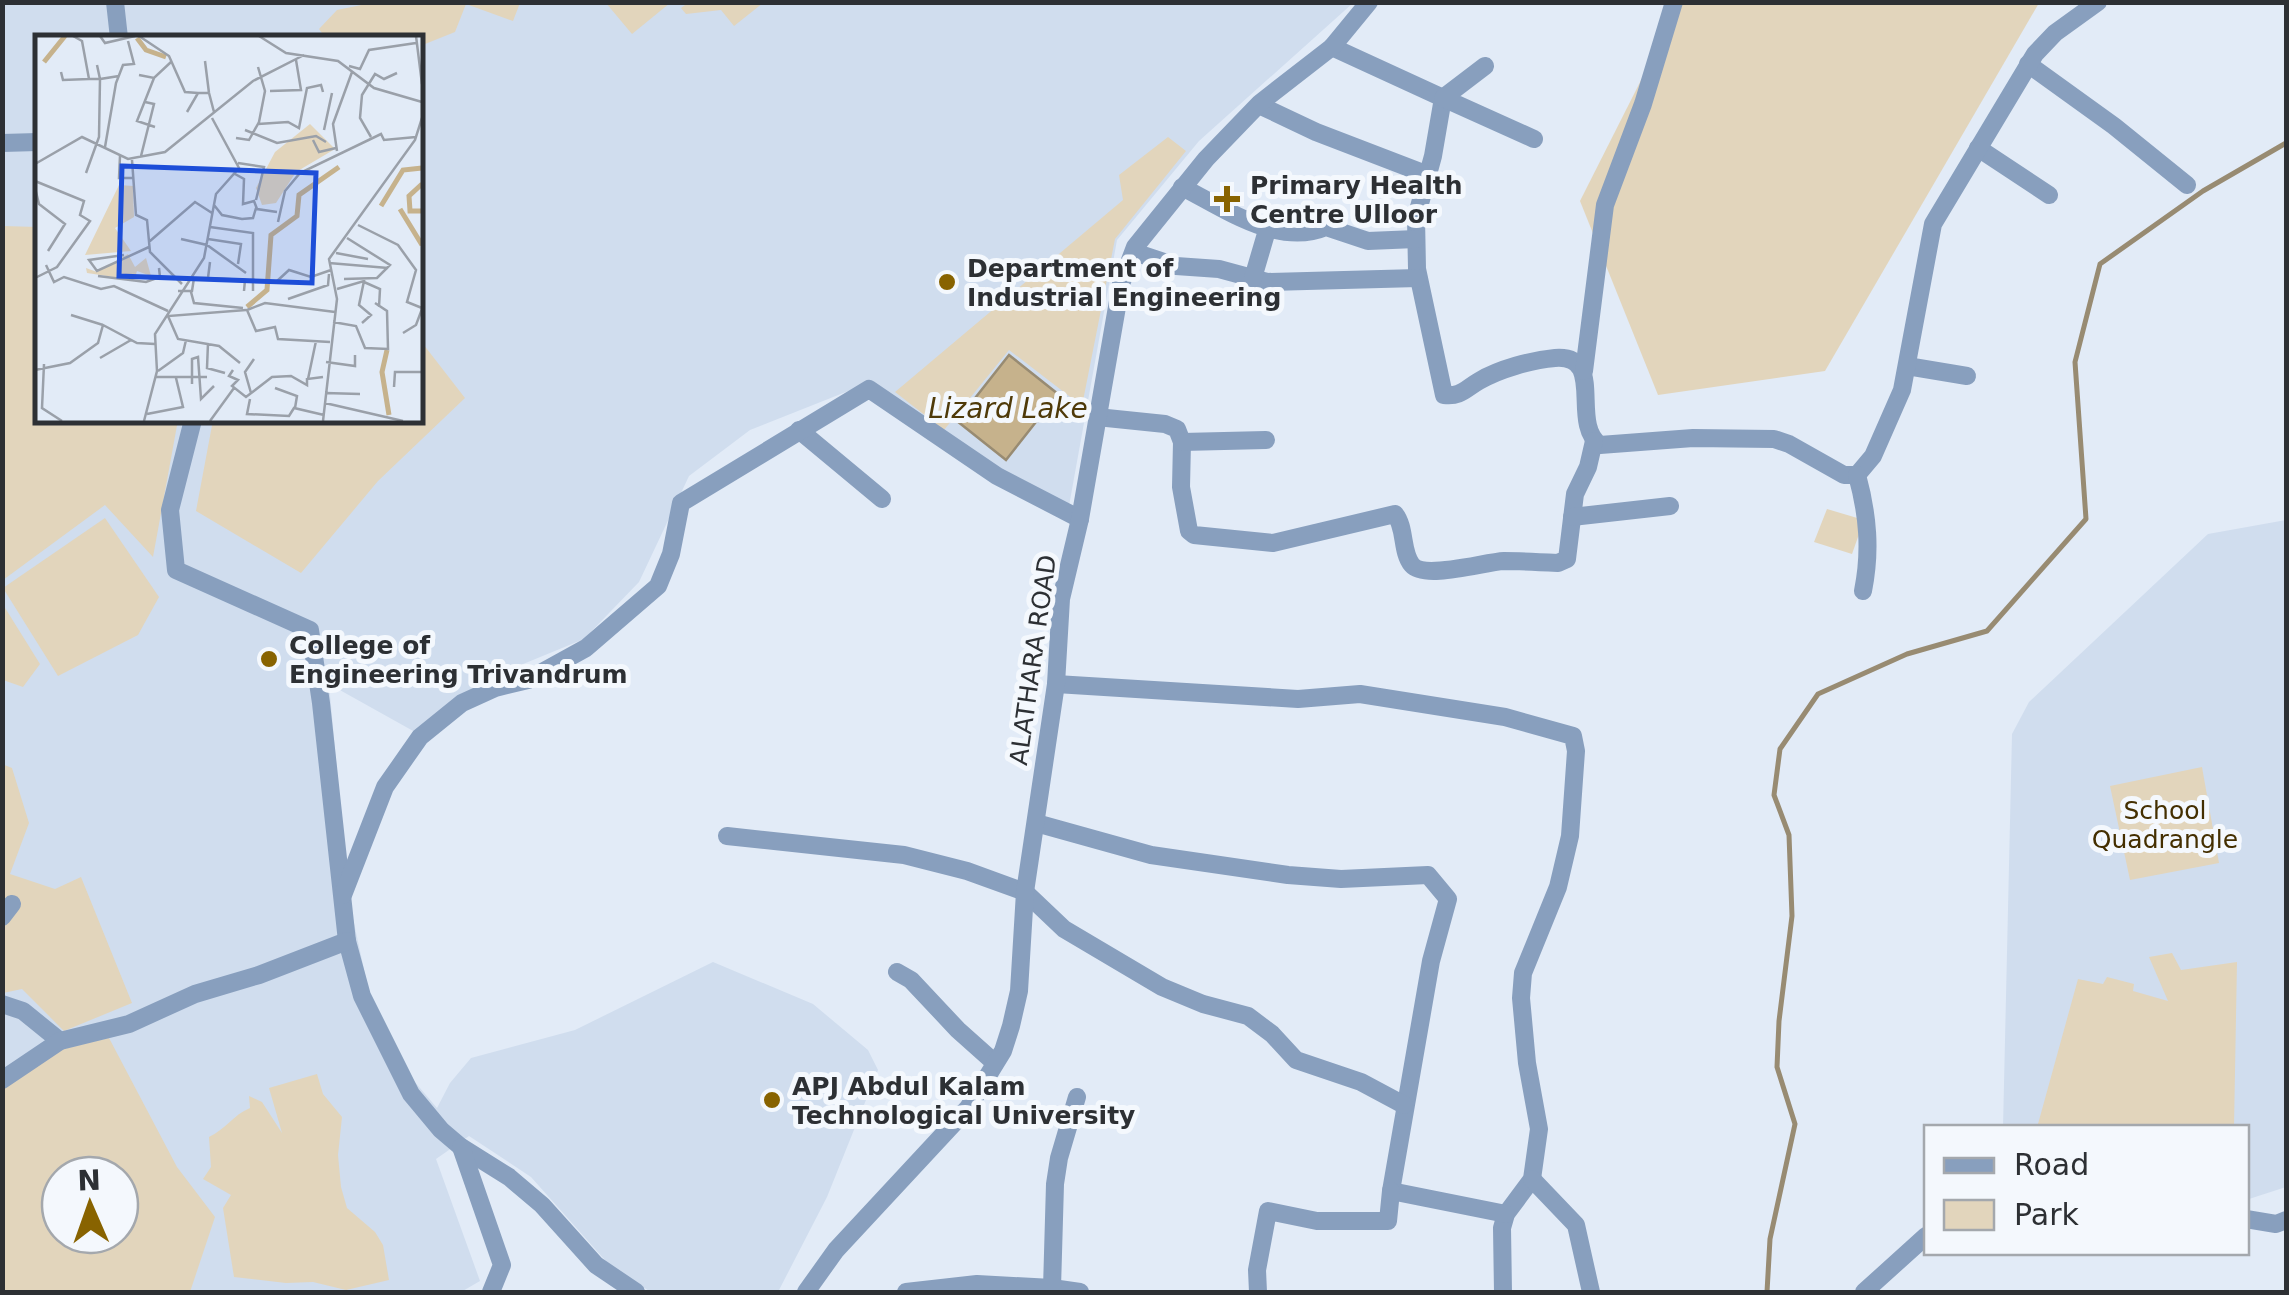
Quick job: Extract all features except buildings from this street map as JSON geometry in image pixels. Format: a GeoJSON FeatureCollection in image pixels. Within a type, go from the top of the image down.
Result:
{"type":"FeatureCollection","features":[{"type":"Feature","properties":{"kind":"street"},"geometry":{"type":"LineString","coordinates":[[115,2],[119,35]]}},
{"type":"Feature","properties":{"kind":"street","name":"ALATHARA ROAD"},"geometry":{"type":"LineString","coordinates":[[806,1292],[836,1250],[968,1108],[995,1063],[1011,1026],[1019,991],[1025,892],[1056,684],[1061,599],[1080,519],[1121,284],[1134,252],[1182,187],[1259,105],[1332,46],[1368,2]]}},
{"type":"Feature","properties":{"kind":"street"},"geometry":{"type":"LineString","coordinates":[[1097,418],[1165,424],[1177,429],[1182,442],[1180,487],[1186,522],[1189,530],[1200,537],[1273,543],[1395,514],[1412,565],[1430,572],[1501,561],[1567,560],[1575,494],[1594,441],[1586,420],[1584,371],[1605,205],[1674,2]]}},
{"type":"Feature","properties":{"kind":"street"},"geometry":{"type":"LineString","coordinates":[[1856,476],[1874,456],[1902,390],[1933,224],[2028,64],[2055,34],[2098,2]]}},
{"type":"Feature","properties":{"kind":"street"},"geometry":{"type":"LineString","coordinates":[[1332,46],[1534,139]]}},
{"type":"Feature","properties":{"kind":"street"},"geometry":{"type":"LineString","coordinates":[[2028,64],[2188,186]]}},
{"type":"Feature","properties":{"kind":"street"},"geometry":{"type":"LineString","coordinates":[[1485,66],[1443,98],[1416,218],[1418,278],[1444,395],[1462,394],[1479,380],[1556,358],[1574,362],[1584,371]]}},
{"type":"Feature","properties":{"kind":"street"},"geometry":{"type":"LineString","coordinates":[[1259,105],[1316,132],[1428,175]]}},
{"type":"Feature","properties":{"kind":"street"},"geometry":{"type":"LineString","coordinates":[[2,143],[35,142]]}},
{"type":"Feature","properties":{"kind":"street"},"geometry":{"type":"LineString","coordinates":[[1978,148],[2049,195]]}},
{"type":"Feature","properties":{"kind":"street"},"geometry":{"type":"LineString","coordinates":[[1182,187],[1254,224],[1308,234],[1326,227],[1368,241],[1416,240]]}},
{"type":"Feature","properties":{"kind":"street"},"geometry":{"type":"LineString","coordinates":[[1253,278],[1268,227]]}},
{"type":"Feature","properties":{"kind":"street"},"geometry":{"type":"LineString","coordinates":[[1134,252],[1176,266],[1219,270],[1268,282],[1418,278]]}},
{"type":"Feature","properties":{"kind":"street"},"geometry":{"type":"LineString","coordinates":[[1907,366],[1967,376]]}},
{"type":"Feature","properties":{"kind":"street"},"geometry":{"type":"LineString","coordinates":[[341,900],[385,788],[420,737],[462,703],[495,688],[528,680],[586,648],[658,586],[670,554],[681,503],[869,389],[996,476],[1080,519]]}},
{"type":"Feature","properties":{"kind":"street"},"geometry":{"type":"LineString","coordinates":[[192,422],[170,510],[176,570],[310,630],[322,703],[346,940],[362,996],[412,1094],[441,1130],[461,1147],[510,1176],[596,1265],[636,1292]]}},
{"type":"Feature","properties":{"kind":"street"},"geometry":{"type":"LineString","coordinates":[[799,430],[882,499]]}},
{"type":"Feature","properties":{"kind":"street"},"geometry":{"type":"LineString","coordinates":[[1594,441],[1609,446],[1694,438],[1774,439],[1844,475],[1856,476]]}},
{"type":"Feature","properties":{"kind":"street"},"geometry":{"type":"LineString","coordinates":[[1182,442],[1266,440]]}},
{"type":"Feature","properties":{"kind":"street"},"geometry":{"type":"LineString","coordinates":[[1856,476],[1865,504],[1869,558],[1862,591]]}},
{"type":"Feature","properties":{"kind":"street"},"geometry":{"type":"LineString","coordinates":[[1572,517],[1670,506]]}},
{"type":"Feature","properties":{"kind":"street"},"geometry":{"type":"LineString","coordinates":[[1056,684],[1298,699],[1360,694],[1504,717],[1573,736],[1576,751],[1570,836],[1558,887],[1522,973],[1527,1063],[1539,1129],[1532,1178],[1506,1214],[1502,1228],[1504,1292]]}},
{"type":"Feature","properties":{"kind":"street"},"geometry":{"type":"LineString","coordinates":[[1036,822],[1151,854],[1288,875],[1342,879],[1428,875],[1448,898],[1431,961],[1404,1105],[1388,1221],[1317,1221],[1268,1210],[1257,1270],[1258,1292]]}},
{"type":"Feature","properties":{"kind":"street"},"geometry":{"type":"LineString","coordinates":[[726,836],[904,855],[1025,892],[1064,930],[1162,987],[1248,1016],[1296,1060],[1361,1082],[1404,1105]]}},
{"type":"Feature","properties":{"kind":"street"},"geometry":{"type":"LineString","coordinates":[[2,1080],[60,1042],[128,1024],[195,994],[346,940]]}},
{"type":"Feature","properties":{"kind":"street"},"geometry":{"type":"LineString","coordinates":[[896,972],[912,980],[995,1063]]}},
{"type":"Feature","properties":{"kind":"street"},"geometry":{"type":"LineString","coordinates":[[2,1004],[22,1011],[60,1042]]}},
{"type":"Feature","properties":{"kind":"street"},"geometry":{"type":"LineString","coordinates":[[1052,1288],[1055,1184],[1077,1097]]}},
{"type":"Feature","properties":{"kind":"street"},"geometry":{"type":"LineString","coordinates":[[461,1147],[502,1265],[491,1292]]}},
{"type":"Feature","properties":{"kind":"street"},"geometry":{"type":"LineString","coordinates":[[1532,1178],[1576,1224],[1590,1292]]}},
{"type":"Feature","properties":{"kind":"street"},"geometry":{"type":"LineString","coordinates":[[1391,1191],[1506,1214]]}},
{"type":"Feature","properties":{"kind":"street"},"geometry":{"type":"LineString","coordinates":[[2249,1220],[2276,1224],[2286,1220]]}},
{"type":"Feature","properties":{"kind":"street"},"geometry":{"type":"LineString","coordinates":[[1864,1292],[1924,1238]]}},
{"type":"Feature","properties":{"kind":"street"},"geometry":{"type":"LineString","coordinates":[[906,1292],[977,1284],[1080,1292]]}},
{"type":"Feature","properties":{"kind":"shaded area","name":"College of Engineering Trivandrum"},"geometry":{"type":"Polygon","coordinates":[[[3,3],[1353,3],[1199,141],[1117,240],[1069,506],[946,439],[871,382],[750,430],[689,476],[639,582],[584,639],[487,679],[415,732],[329,684],[349,900],[370,997],[414,1081],[437,1108],[450,1083],[471,1058],[575,1030],[713,962],[813,1004],[868,1050],[878,1070],[827,1197],[778,1292],[651,1292],[612,1268],[531,1177],[469,1136],[436,1159],[480,1281],[461,1292],[3,1292],[3,3]]]}},
{"type":"Feature","properties":{"kind":"shaded area"},"geometry":{"type":"Polygon","coordinates":[[[2286,520],[2286,1187],[2249,1199],[2249,1125],[2003,1125],[2012,734],[2029,702],[2208,534],[2286,520]]]}},
{"type":"Feature","properties":{"kind":"green space"},"geometry":{"type":"Polygon","coordinates":[[[376,2],[520,2],[513,21],[466,4],[455,32],[422,45],[422,35],[324,35],[319,29],[337,10],[376,2]]]}},
{"type":"Feature","properties":{"kind":"green space"},"geometry":{"type":"Polygon","coordinates":[[[689,2],[763,3],[734,26],[721,10],[686,14],[681,8],[689,2]]]}},
{"type":"Feature","properties":{"kind":"green space"},"geometry":{"type":"Polygon","coordinates":[[[606,3],[670,3],[632,34],[606,3]]]}},
{"type":"Feature","properties":{"kind":"green space"},"geometry":{"type":"Polygon","coordinates":[[[1680,3],[2039,3],[1825,371],[1658,395],[1580,201],[1680,3]]]}},
{"type":"Feature","properties":{"kind":"green space"},"geometry":{"type":"Polygon","coordinates":[[[1168,137],[1186,151],[1115,239],[1082,406],[1009,350],[944,430],[895,392],[1123,200],[1119,175],[1168,137]]]}},
{"type":"Feature","properties":{"kind":"green space"},"geometry":{"type":"Polygon","coordinates":[[[3,226],[35,227],[35,422],[178,422],[153,557],[105,505],[3,580],[3,226]]]}},
{"type":"Feature","properties":{"kind":"green space"},"geometry":{"type":"Polygon","coordinates":[[[422,343],[465,398],[378,481],[301,573],[196,511],[213,422],[422,422],[422,343]]]}},
{"type":"Feature","properties":{"kind":"green space"},"geometry":{"type":"Polygon","coordinates":[[[1827,509],[1864,520],[1852,554],[1814,542],[1827,509]]]}},
{"type":"Feature","properties":{"kind":"green space"},"geometry":{"type":"Polygon","coordinates":[[[105,518],[159,597],[138,635],[58,676],[3,588],[105,518]]]}},
{"type":"Feature","properties":{"kind":"green space"},"geometry":{"type":"Polygon","coordinates":[[[2,603],[40,664],[23,687],[3,680],[2,603]]]}},
{"type":"Feature","properties":{"kind":"green space"},"geometry":{"type":"Polygon","coordinates":[[[2,764],[12,768],[29,823],[10,874],[55,889],[81,877],[132,1003],[64,1031],[22,989],[3,993],[2,764]]]}},
{"type":"Feature","properties":{"kind":"green space","name":"School Quadrangle"},"geometry":{"type":"Polygon","coordinates":[[[2202,767],[2219,863],[2130,880],[2110,786],[2202,767]]]}},
{"type":"Feature","properties":{"kind":"green space"},"geometry":{"type":"Polygon","coordinates":[[[2172,953],[2181,970],[2237,962],[2234,1125],[2038,1124],[2078,979],[2103,984],[2107,977],[2134,984],[2133,991],[2168,1001],[2149,957],[2172,953]]]}},
{"type":"Feature","properties":{"kind":"green space"},"geometry":{"type":"Polygon","coordinates":[[[109,1038],[177,1167],[215,1217],[190,1292],[3,1292],[2,1087],[63,1049],[109,1038]]]}},
{"type":"Feature","properties":{"kind":"green space"},"geometry":{"type":"Polygon","coordinates":[[[317,1074],[323,1094],[342,1117],[338,1155],[347,1208],[375,1232],[383,1245],[389,1280],[346,1290],[313,1282],[234,1277],[223,1208],[231,1195],[203,1179],[211,1167],[209,1137],[250,1108],[249,1096],[262,1102],[282,1133],[269,1088],[317,1074]]]}},
{"type":"Feature","properties":{"kind":"water","name":"Lizard Lake"},"geometry":{"type":"Polygon","coordinates":[[[1009,355],[1058,394],[1006,460],[957,421],[1009,355]]]}},
{"type":"Feature","properties":{"kind":"waterway"},"geometry":{"type":"LineString","coordinates":[[1767,1292],[1770,1239],[1795,1124],[1777,1067],[1792,916],[1789,835],[1774,795],[1780,749],[1818,694],[1907,654],[1987,631],[2086,519],[2075,362],[2100,264],[2203,191],[2286,143]]}},
{"type":"Feature","properties":{"kind":"place","name":"Primary Health Centre Ulloor"},"geometry":{"type":"Point","coordinates":[1227,199]}},
{"type":"Feature","properties":{"kind":"place","name":"Department of Industrial Engineering"},"geometry":{"type":"Point","coordinates":[947,282]}},
{"type":"Feature","properties":{"kind":"place","name":"College of Engineering Trivandrum"},"geometry":{"type":"Point","coordinates":[269,659]}},
{"type":"Feature","properties":{"kind":"place","name":"APJ Abdul Kalam Technological University"},"geometry":{"type":"Point","coordinates":[772,1100]}}]}
